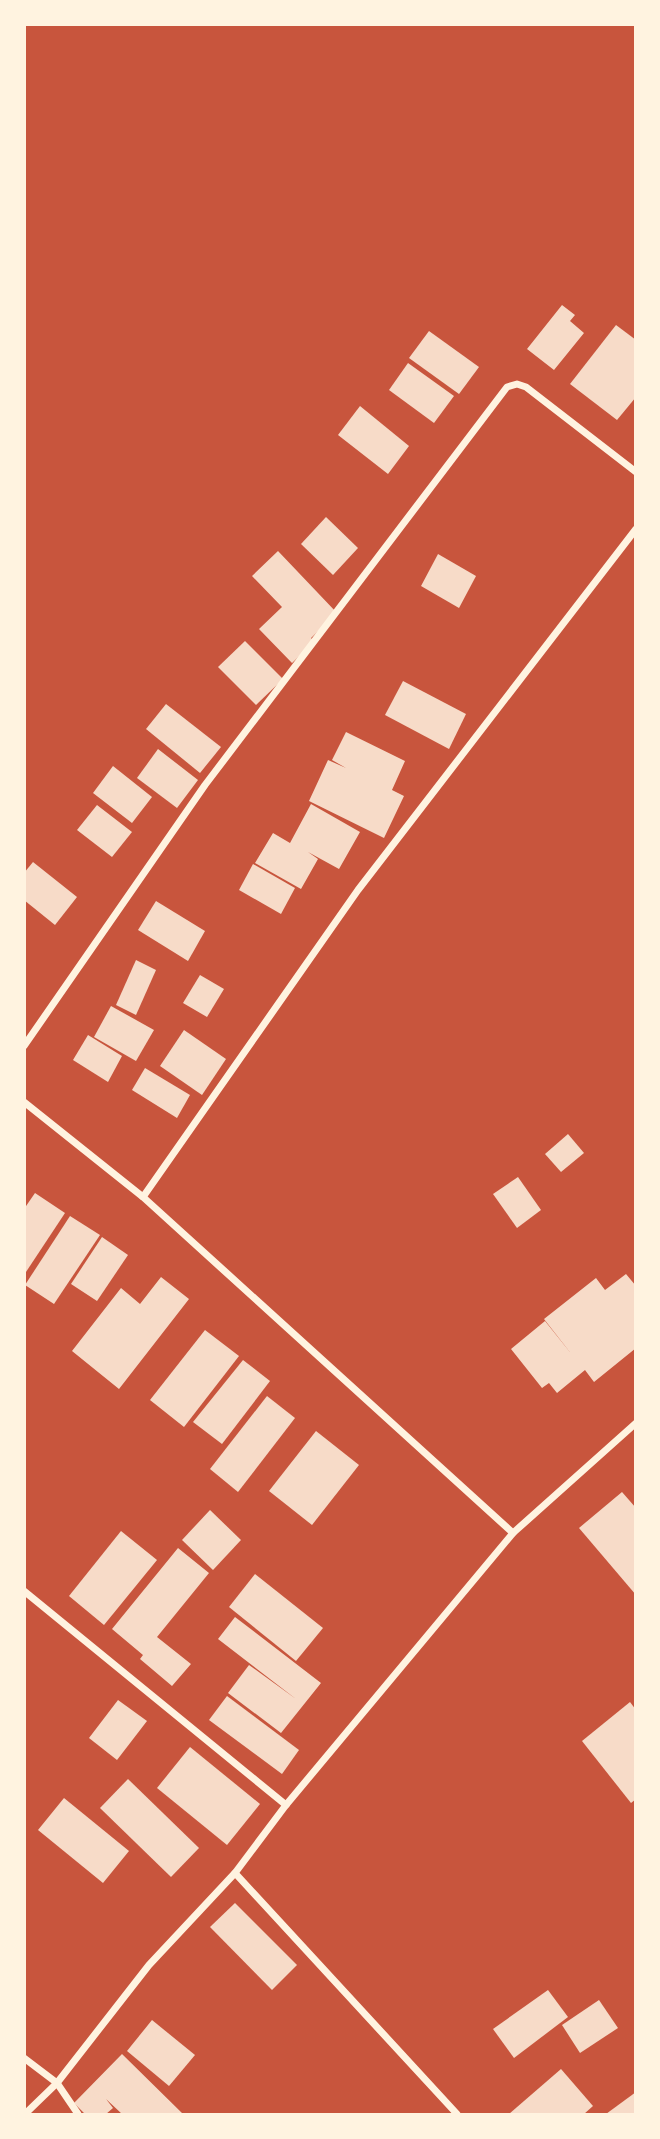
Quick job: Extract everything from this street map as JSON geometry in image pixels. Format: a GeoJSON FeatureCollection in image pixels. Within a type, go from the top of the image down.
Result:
{"type":"FeatureCollection","features":[{"type":"Feature","properties":{"kind":"street"},"geometry":{"type":"LineString","coordinates":[[24,1046],[205,785],[507,387],[517,384],[526,387],[635,472]]}},
{"type":"Feature","properties":{"kind":"street"},"geometry":{"type":"LineString","coordinates":[[143,1197],[358,890],[635,529]]}},
{"type":"Feature","properties":{"kind":"street"},"geometry":{"type":"LineString","coordinates":[[24,1102],[143,1197],[513,1533]]}},
{"type":"Feature","properties":{"kind":"street"},"geometry":{"type":"LineString","coordinates":[[25,2115],[57,2083],[149,1965],[235,1873],[286,1805],[513,1533],[635,1423]]}},
{"type":"Feature","properties":{"kind":"street"},"geometry":{"type":"LineString","coordinates":[[24,1591],[286,1805]]}},
{"type":"Feature","properties":{"kind":"street"},"geometry":{"type":"LineString","coordinates":[[235,1873],[457,2115]]}},
{"type":"Feature","properties":{"kind":"street"},"geometry":{"type":"LineString","coordinates":[[24,2058],[57,2083],[78,2115]]}},
{"type":"Feature","properties":{"kind":"building"},"geometry":{"type":"Polygon","coordinates":[[[562,305],[575,315],[570,321],[584,333],[554,370],[527,349],[562,305]]]}},
{"type":"Feature","properties":{"kind":"building"},"geometry":{"type":"Polygon","coordinates":[[[616,325],[636,340],[636,397],[617,420],[570,384],[616,325]]]}},
{"type":"Feature","properties":{"kind":"building"},"geometry":{"type":"Polygon","coordinates":[[[429,331],[479,367],[459,394],[409,358],[429,331]]]}},
{"type":"Feature","properties":{"kind":"building"},"geometry":{"type":"Polygon","coordinates":[[[408,363],[454,396],[434,423],[389,390],[408,363]]]}},
{"type":"Feature","properties":{"kind":"building"},"geometry":{"type":"Polygon","coordinates":[[[360,406],[409,446],[388,474],[338,435],[360,406]]]}},
{"type":"Feature","properties":{"kind":"building"},"geometry":{"type":"Polygon","coordinates":[[[326,517],[358,548],[333,575],[301,544],[326,517]]]}},
{"type":"Feature","properties":{"kind":"building"},"geometry":{"type":"Polygon","coordinates":[[[278,551],[337,613],[311,638],[314,642],[292,663],[259,629],[282,607],[252,576],[278,551]]]}},
{"type":"Feature","properties":{"kind":"building"},"geometry":{"type":"Polygon","coordinates":[[[438,554],[476,576],[459,608],[421,586],[438,554]]]}},
{"type":"Feature","properties":{"kind":"building"},"geometry":{"type":"Polygon","coordinates":[[[245,641],[283,679],[256,705],[218,667],[245,641]]]}},
{"type":"Feature","properties":{"kind":"building"},"geometry":{"type":"Polygon","coordinates":[[[403,681],[466,714],[449,749],[385,715],[403,681]]]}},
{"type":"Feature","properties":{"kind":"building"},"geometry":{"type":"Polygon","coordinates":[[[166,704],[221,747],[200,773],[146,729],[166,704]]]}},
{"type":"Feature","properties":{"kind":"building"},"geometry":{"type":"Polygon","coordinates":[[[346,732],[405,761],[392,790],[404,796],[384,838],[309,801],[328,760],[346,768],[332,760],[346,732]]]}},
{"type":"Feature","properties":{"kind":"building"},"geometry":{"type":"Polygon","coordinates":[[[158,749],[198,780],[177,808],[137,778],[158,749]]]}},
{"type":"Feature","properties":{"kind":"building"},"geometry":{"type":"Polygon","coordinates":[[[113,766],[152,797],[132,823],[93,793],[113,766]]]}},
{"type":"Feature","properties":{"kind":"building"},"geometry":{"type":"Polygon","coordinates":[[[311,804],[360,832],[339,869],[308,852],[318,859],[301,889],[255,863],[273,833],[290,843],[311,804]]]}},
{"type":"Feature","properties":{"kind":"building"},"geometry":{"type":"Polygon","coordinates":[[[97,805],[132,832],[112,857],[77,830],[97,805]]]}},
{"type":"Feature","properties":{"kind":"building"},"geometry":{"type":"Polygon","coordinates":[[[33,862],[77,897],[55,925],[24,900],[24,873],[33,862]]]}},
{"type":"Feature","properties":{"kind":"building"},"geometry":{"type":"Polygon","coordinates":[[[253,864],[295,888],[281,914],[239,890],[253,864]]]}},
{"type":"Feature","properties":{"kind":"building"},"geometry":{"type":"Polygon","coordinates":[[[156,901],[205,931],[188,961],[138,930],[156,901]]]}},
{"type":"Feature","properties":{"kind":"building"},"geometry":{"type":"Polygon","coordinates":[[[136,960],[156,970],[136,1015],[116,1005],[136,960]]]}},
{"type":"Feature","properties":{"kind":"building"},"geometry":{"type":"Polygon","coordinates":[[[200,975],[224,989],[207,1017],[183,1003],[200,975]]]}},
{"type":"Feature","properties":{"kind":"building"},"geometry":{"type":"Polygon","coordinates":[[[111,1006],[154,1030],[136,1061],[94,1037],[111,1006]]]}},
{"type":"Feature","properties":{"kind":"building"},"geometry":{"type":"Polygon","coordinates":[[[184,1030],[226,1059],[202,1095],[160,1066],[184,1030]]]}},
{"type":"Feature","properties":{"kind":"building"},"geometry":{"type":"Polygon","coordinates":[[[88,1035],[122,1056],[108,1082],[73,1060],[88,1035]]]}},
{"type":"Feature","properties":{"kind":"building"},"geometry":{"type":"Polygon","coordinates":[[[145,1068],[190,1095],[177,1118],[132,1090],[145,1068]]]}},
{"type":"Feature","properties":{"kind":"building"},"geometry":{"type":"Polygon","coordinates":[[[568,1134],[584,1153],[561,1172],[545,1154],[568,1134]]]}},
{"type":"Feature","properties":{"kind":"building"},"geometry":{"type":"Polygon","coordinates":[[[518,1177],[541,1210],[517,1228],[493,1194],[518,1177]]]}},
{"type":"Feature","properties":{"kind":"building"},"geometry":{"type":"Polygon","coordinates":[[[35,1193],[65,1213],[24,1275],[24,1209],[35,1193]]]}},
{"type":"Feature","properties":{"kind":"building"},"geometry":{"type":"Polygon","coordinates":[[[70,1216],[100,1235],[54,1304],[25,1285],[70,1216]]]}},
{"type":"Feature","properties":{"kind":"building"},"geometry":{"type":"Polygon","coordinates":[[[102,1237],[128,1255],[97,1301],[71,1284],[102,1237]]]}},
{"type":"Feature","properties":{"kind":"building"},"geometry":{"type":"Polygon","coordinates":[[[626,1274],[636,1286],[636,1348],[594,1382],[585,1370],[557,1393],[549,1383],[542,1388],[511,1349],[545,1321],[573,1356],[544,1319],[596,1278],[605,1290],[626,1274]]]}},
{"type":"Feature","properties":{"kind":"building"},"geometry":{"type":"Polygon","coordinates":[[[161,1277],[189,1299],[119,1389],[72,1351],[121,1288],[140,1304],[161,1277]]]}},
{"type":"Feature","properties":{"kind":"building"},"geometry":{"type":"Polygon","coordinates":[[[205,1330],[239,1356],[184,1427],[150,1400],[205,1330]]]}},
{"type":"Feature","properties":{"kind":"building"},"geometry":{"type":"Polygon","coordinates":[[[243,1360],[270,1381],[222,1444],[193,1422],[243,1360]]]}},
{"type":"Feature","properties":{"kind":"building"},"geometry":{"type":"Polygon","coordinates":[[[267,1396],[295,1418],[238,1492],[210,1469],[267,1396]]]}},
{"type":"Feature","properties":{"kind":"building"},"geometry":{"type":"Polygon","coordinates":[[[316,1431],[359,1465],[312,1525],[269,1491],[316,1431]]]}},
{"type":"Feature","properties":{"kind":"building"},"geometry":{"type":"Polygon","coordinates":[[[622,1492],[636,1508],[636,1595],[579,1528],[622,1492]]]}},
{"type":"Feature","properties":{"kind":"building"},"geometry":{"type":"Polygon","coordinates":[[[210,1510],[241,1540],[213,1570],[182,1540],[210,1510]]]}},
{"type":"Feature","properties":{"kind":"building"},"geometry":{"type":"Polygon","coordinates":[[[121,1531],[157,1560],[104,1625],[69,1596],[121,1531]]]}},
{"type":"Feature","properties":{"kind":"building"},"geometry":{"type":"Polygon","coordinates":[[[178,1548],[209,1573],[157,1637],[191,1664],[172,1686],[140,1659],[143,1655],[112,1629],[178,1548]]]}},
{"type":"Feature","properties":{"kind":"building"},"geometry":{"type":"Polygon","coordinates":[[[255,1574],[323,1628],[296,1661],[229,1607],[255,1574]]]}},
{"type":"Feature","properties":{"kind":"building"},"geometry":{"type":"Polygon","coordinates":[[[235,1617],[321,1683],[281,1733],[228,1693],[249,1665],[296,1699],[218,1639],[235,1617]]]}},
{"type":"Feature","properties":{"kind":"building"},"geometry":{"type":"Polygon","coordinates":[[[227,1696],[299,1750],[282,1774],[209,1720],[227,1696]]]}},
{"type":"Feature","properties":{"kind":"building"},"geometry":{"type":"Polygon","coordinates":[[[118,1700],[147,1721],[117,1760],[89,1738],[118,1700]]]}},
{"type":"Feature","properties":{"kind":"building"},"geometry":{"type":"Polygon","coordinates":[[[630,1702],[636,1710],[636,1799],[631,1803],[582,1741],[630,1702]]]}},
{"type":"Feature","properties":{"kind":"building"},"geometry":{"type":"Polygon","coordinates":[[[190,1747],[260,1804],[227,1845],[157,1788],[190,1747]]]}},
{"type":"Feature","properties":{"kind":"building"},"geometry":{"type":"Polygon","coordinates":[[[128,1779],[199,1848],[171,1877],[100,1808],[128,1779]]]}},
{"type":"Feature","properties":{"kind":"building"},"geometry":{"type":"Polygon","coordinates":[[[64,1798],[129,1851],[103,1883],[38,1830],[64,1798]]]}},
{"type":"Feature","properties":{"kind":"building"},"geometry":{"type":"Polygon","coordinates":[[[235,1903],[297,1965],[272,1990],[210,1927],[235,1903]]]}},
{"type":"Feature","properties":{"kind":"building"},"geometry":{"type":"Polygon","coordinates":[[[548,1990],[568,2017],[514,2058],[493,2029],[548,1990]]]}},
{"type":"Feature","properties":{"kind":"building"},"geometry":{"type":"Polygon","coordinates":[[[599,2000],[618,2028],[580,2053],[562,2025],[599,2000]]]}},
{"type":"Feature","properties":{"kind":"building"},"geometry":{"type":"Polygon","coordinates":[[[152,2020],[195,2055],[169,2086],[127,2051],[152,2020]]]}},
{"type":"Feature","properties":{"kind":"building"},"geometry":{"type":"Polygon","coordinates":[[[122,2054],[183,2114],[122,2114],[106,2099],[113,2108],[106,2114],[85,2114],[74,2103],[122,2054]]]}},
{"type":"Feature","properties":{"kind":"building"},"geometry":{"type":"Polygon","coordinates":[[[561,2069],[593,2106],[584,2114],[509,2114],[561,2069]]]}},
{"type":"Feature","properties":{"kind":"building"},"geometry":{"type":"Polygon","coordinates":[[[636,2092],[636,2114],[606,2114],[636,2092]]]}}]}
